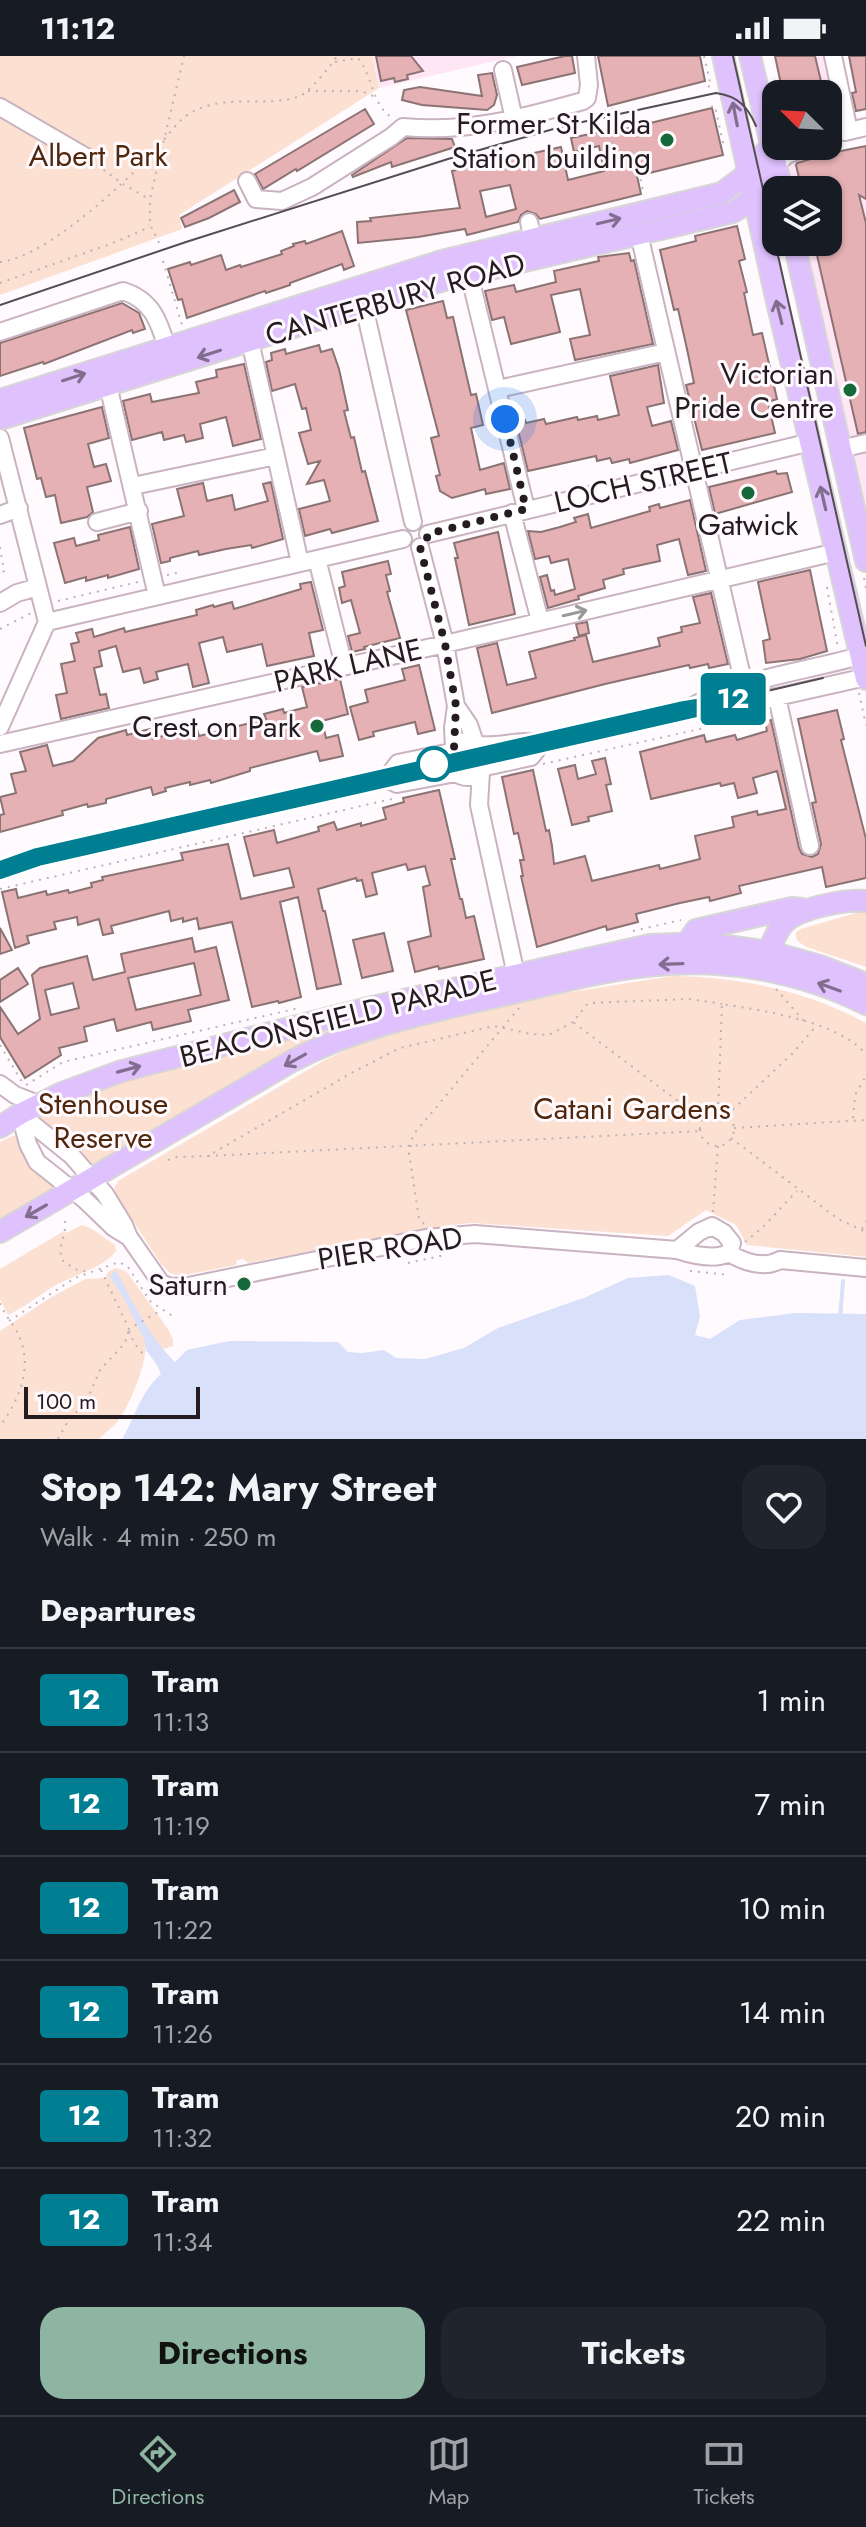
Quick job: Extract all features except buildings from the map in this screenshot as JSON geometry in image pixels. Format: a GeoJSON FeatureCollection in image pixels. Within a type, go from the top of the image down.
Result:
{"type":"FeatureCollection","features":[{"type":"Feature","properties":{"kind":"main road"},"geometry":{"type":"LineString","coordinates":[[723,56],[836,552],[864,655],[863,679]]}},
{"type":"Feature","properties":{"kind":"main road"},"geometry":{"type":"LineString","coordinates":[[750,56],[762,104]]}},
{"type":"Feature","properties":{"kind":"main road","name":"CANTERBURY ROAD"},"geometry":{"type":"LineString","coordinates":[[0,419],[250,341],[362,297],[442,261],[722,193],[762,160]]}},
{"type":"Feature","properties":{"kind":"main road","name":"CANTERBURY ROAD"},"geometry":{"type":"LineString","coordinates":[[0,400],[177,345],[469,273],[533,239],[639,234],[733,212],[753,195],[770,160]]}},
{"type":"Feature","properties":{"kind":"main road"},"geometry":{"type":"LineString","coordinates":[[797,256],[864,565]]}},
{"type":"Feature","properties":{"kind":"main road","name":"BEACONSFIELD PARADE"},"geometry":{"type":"LineString","coordinates":[[760,964],[782,925],[809,910],[862,897]]}},
{"type":"Feature","properties":{"kind":"main road","name":"BEACONSFIELD PARADE"},"geometry":{"type":"LineString","coordinates":[[687,943],[696,930],[792,908],[809,910]]}},
{"type":"Feature","properties":{"kind":"main road"},"geometry":{"type":"LineString","coordinates":[[760,964],[757,925],[770,913]]}},
{"type":"Feature","properties":{"kind":"main road","name":"BEACONSFIELD PARADE"},"geometry":{"type":"LineString","coordinates":[[0,1127],[78,1085],[122,1071],[364,1009],[650,945],[687,943],[811,981],[866,1004]]}},
{"type":"Feature","properties":{"kind":"main road","name":"BEACONSFIELD PARADE"},"geometry":{"type":"LineString","coordinates":[[0,1232],[306,1054],[394,1020],[644,966],[820,966],[866,984]]}},
{"type":"Feature","properties":{"kind":"street"},"geometry":{"type":"LineString","coordinates":[[247,181],[256,199],[282,201],[312,187],[403,127],[447,130],[514,119],[583,101],[589,90],[586,56]]}},
{"type":"Feature","properties":{"kind":"street"},"geometry":{"type":"LineString","coordinates":[[833,56],[847,130]]}},
{"type":"Feature","properties":{"kind":"street"},"geometry":{"type":"LineString","coordinates":[[503,70],[514,119]]}},
{"type":"Feature","properties":{"kind":"street"},"geometry":{"type":"LineString","coordinates":[[0,107],[86,157]]}},
{"type":"Feature","properties":{"kind":"street"},"geometry":{"type":"LineString","coordinates":[[639,234],[744,685]]}},
{"type":"Feature","properties":{"kind":"street"},"geometry":{"type":"LineString","coordinates":[[469,273],[498,389],[540,621]]}},
{"type":"Feature","properties":{"kind":"street"},"geometry":{"type":"LineString","coordinates":[[0,332],[123,291],[141,300],[155,313],[177,345]]}},
{"type":"Feature","properties":{"kind":"street"},"geometry":{"type":"LineString","coordinates":[[362,297],[413,522]]}},
{"type":"Feature","properties":{"kind":"street"},"geometry":{"type":"LineString","coordinates":[[250,341],[300,563]]}},
{"type":"Feature","properties":{"kind":"street"},"geometry":{"type":"LineString","coordinates":[[498,389],[666,352]]}},
{"type":"Feature","properties":{"kind":"street"},"geometry":{"type":"LineString","coordinates":[[108,385],[157,596]]}},
{"type":"Feature","properties":{"kind":"street"},"geometry":{"type":"LineString","coordinates":[[0,438],[46,614],[0,727]]}},
{"type":"Feature","properties":{"kind":"street","name":"LOCH STREET"},"geometry":{"type":"LineString","coordinates":[[424,540],[519,511],[811,442]]}},
{"type":"Feature","properties":{"kind":"street"},"geometry":{"type":"LineString","coordinates":[[840,449],[866,443]]}},
{"type":"Feature","properties":{"kind":"street"},"geometry":{"type":"LineString","coordinates":[[133,486],[276,456]]}},
{"type":"Feature","properties":{"kind":"street"},"geometry":{"type":"LineString","coordinates":[[0,515],[19,508]]}},
{"type":"Feature","properties":{"kind":"street"},"geometry":{"type":"LineString","coordinates":[[97,522],[139,511]]}},
{"type":"Feature","properties":{"kind":"street"},"geometry":{"type":"LineString","coordinates":[[403,539],[404,529],[413,522]]}},
{"type":"Feature","properties":{"kind":"street"},"geometry":{"type":"LineString","coordinates":[[413,522],[425,526],[424,540],[456,706],[451,764],[479,805]]}},
{"type":"Feature","properties":{"kind":"street"},"geometry":{"type":"LineString","coordinates":[[403,539],[411,547],[424,540]]}},
{"type":"Feature","properties":{"kind":"street"},"geometry":{"type":"LineString","coordinates":[[46,614],[157,596],[403,539]]}},
{"type":"Feature","properties":{"kind":"street","name":"PARK LANE"},"geometry":{"type":"LineString","coordinates":[[0,744],[836,552]]}},
{"type":"Feature","properties":{"kind":"street"},"geometry":{"type":"LineString","coordinates":[[317,559],[344,666]]}},
{"type":"Feature","properties":{"kind":"street"},"geometry":{"type":"LineString","coordinates":[[0,603],[17,593],[38,587]]}},
{"type":"Feature","properties":{"kind":"street"},"geometry":{"type":"LineString","coordinates":[[681,711],[711,696],[744,685],[864,655]]}},
{"type":"Feature","properties":{"kind":"street"},"geometry":{"type":"LineString","coordinates":[[386,779],[398,763],[453,750],[464,742],[503,746],[527,740],[542,743],[681,711],[777,697],[863,679]]}},
{"type":"Feature","properties":{"kind":"street"},"geometry":{"type":"LineString","coordinates":[[777,697],[810,846]]}},
{"type":"Feature","properties":{"kind":"street"},"geometry":{"type":"LineString","coordinates":[[456,706],[486,757],[479,805],[516,975]]}},
{"type":"Feature","properties":{"kind":"street"},"geometry":{"type":"LineString","coordinates":[[0,870],[37,857],[386,779],[397,784],[458,774],[471,777],[483,770],[531,757],[542,743]]}},
{"type":"Feature","properties":{"kind":"street"},"geometry":{"type":"LineString","coordinates":[[0,1084],[15,1095],[38,1104]]}},
{"type":"Feature","properties":{"kind":"street","name":"PIER ROAD"},"geometry":{"type":"LineString","coordinates":[[20,1114],[53,1139],[92,1178],[158,1280],[165,1286],[175,1288],[426,1238],[475,1234],[677,1250],[713,1256],[722,1256],[731,1251],[743,1262],[773,1264],[780,1260],[866,1268]]}},
{"type":"Feature","properties":{"kind":"street","name":"PIER ROAD"},"geometry":{"type":"LineString","coordinates":[[20,1114],[35,1159],[114,1228],[129,1237]]}},
{"type":"Feature","properties":{"kind":"street"},"geometry":{"type":"LineString","coordinates":[[677,1250],[699,1232],[712,1226],[728,1237],[732,1243],[731,1251]]}},
{"type":"Feature","properties":{"kind":"path"},"geometry":{"type":"LineString","coordinates":[[159,243],[150,224],[150,199],[184,56]]}},
{"type":"Feature","properties":{"kind":"path"},"geometry":{"type":"LineString","coordinates":[[0,262],[10,261],[55,237],[123,184],[185,117],[202,107],[239,100],[302,96],[337,56]]}},
{"type":"Feature","properties":{"kind":"path"},"geometry":{"type":"LineString","coordinates":[[704,56],[711,86],[706,87]]}},
{"type":"Feature","properties":{"kind":"path"},"geometry":{"type":"LineString","coordinates":[[334,62],[357,57],[367,69],[375,97],[384,112],[403,127]]}},
{"type":"Feature","properties":{"kind":"path"},"geometry":{"type":"LineString","coordinates":[[307,91],[361,91],[375,97]]}},
{"type":"Feature","properties":{"kind":"path"},"geometry":{"type":"LineString","coordinates":[[711,107],[715,106],[724,147]]}},
{"type":"Feature","properties":{"kind":"path"},"geometry":{"type":"LineString","coordinates":[[604,111],[616,108]]}},
{"type":"Feature","properties":{"kind":"path"},"geometry":{"type":"LineString","coordinates":[[618,126],[608,128],[613,155],[634,151],[648,212]]}},
{"type":"Feature","properties":{"kind":"path"},"geometry":{"type":"LineString","coordinates":[[86,157],[150,199]]}},
{"type":"Feature","properties":{"kind":"path"},"geometry":{"type":"LineString","coordinates":[[0,283],[113,243],[150,224]]}},
{"type":"Feature","properties":{"kind":"path"},"geometry":{"type":"LineString","coordinates":[[163,261],[177,345]]}},
{"type":"Feature","properties":{"kind":"path"},"geometry":{"type":"LineString","coordinates":[[0,547],[4,571],[0,574]]}},
{"type":"Feature","properties":{"kind":"path"},"geometry":{"type":"LineString","coordinates":[[864,565],[866,588]]}},
{"type":"Feature","properties":{"kind":"path"},"geometry":{"type":"LineString","coordinates":[[0,629],[46,614],[51,602],[181,572]]}},
{"type":"Feature","properties":{"kind":"path"},"geometry":{"type":"LineString","coordinates":[[863,679],[866,725]]}},
{"type":"Feature","properties":{"kind":"path"},"geometry":{"type":"LineString","coordinates":[[760,964],[804,1021]]}},
{"type":"Feature","properties":{"kind":"path"},"geometry":{"type":"LineString","coordinates":[[208,1156],[400,1048],[494,1026],[549,1035],[573,1022],[588,1003],[589,995]]}},
{"type":"Feature","properties":{"kind":"path"},"geometry":{"type":"LineString","coordinates":[[588,1003],[690,999],[782,1015],[847,1037],[866,1054]]}},
{"type":"Feature","properties":{"kind":"path"},"geometry":{"type":"LineString","coordinates":[[429,1258],[424,1224],[419,1219],[409,1145],[413,1135],[525,1002]]}},
{"type":"Feature","properties":{"kind":"path"},"geometry":{"type":"LineString","coordinates":[[718,1112],[722,1004]]}},
{"type":"Feature","properties":{"kind":"path"},"geometry":{"type":"LineString","coordinates":[[0,1045],[23,1083],[20,1088],[63,1062],[298,1008]]}},
{"type":"Feature","properties":{"kind":"path"},"geometry":{"type":"LineString","coordinates":[[573,1022],[703,1120]]}},
{"type":"Feature","properties":{"kind":"path"},"geometry":{"type":"LineString","coordinates":[[727,1115],[792,1054],[816,1026]]}},
{"type":"Feature","properties":{"kind":"path"},"geometry":{"type":"LineString","coordinates":[[853,1120],[855,1095],[866,1076]]}},
{"type":"Feature","properties":{"kind":"path"},"geometry":{"type":"LineString","coordinates":[[718,1112],[727,1115],[734,1128],[731,1138],[718,1146],[709,1143],[701,1131],[703,1120],[718,1112]]}},
{"type":"Feature","properties":{"kind":"path"},"geometry":{"type":"LineString","coordinates":[[734,1128],[866,1120]]}},
{"type":"Feature","properties":{"kind":"path"},"geometry":{"type":"LineString","coordinates":[[168,1160],[177,1157],[701,1131]]}},
{"type":"Feature","properties":{"kind":"path"},"geometry":{"type":"LineString","coordinates":[[731,1138],[838,1219],[866,1235]]}},
{"type":"Feature","properties":{"kind":"path"},"geometry":{"type":"LineString","coordinates":[[712,1226],[718,1146]]}},
{"type":"Feature","properties":{"kind":"path"},"geometry":{"type":"LineString","coordinates":[[731,1251],[762,1228],[798,1190]]}},
{"type":"Feature","properties":{"kind":"path"},"geometry":{"type":"LineString","coordinates":[[65,1221],[67,1231],[60,1250],[62,1260],[75,1269],[89,1272]]}},
{"type":"Feature","properties":{"kind":"path"},"geometry":{"type":"LineString","coordinates":[[862,1230],[866,1221]]}},
{"type":"Feature","properties":{"kind":"path"},"geometry":{"type":"LineString","coordinates":[[408,1263],[445,1255]]}},
{"type":"Feature","properties":{"kind":"path"},"geometry":{"type":"LineString","coordinates":[[9,1321],[58,1288],[114,1263],[124,1263],[143,1292],[174,1317]]}},
{"type":"Feature","properties":{"kind":"path"},"geometry":{"type":"LineString","coordinates":[[101,1269],[134,1343],[143,1354]]}},
{"type":"Feature","properties":{"kind":"path"},"geometry":{"type":"LineString","coordinates":[[690,1271],[730,1275]]}},
{"type":"Feature","properties":{"kind":"path"},"geometry":{"type":"LineString","coordinates":[[0,1303],[16,1329],[24,1354],[23,1380],[16,1400],[0,1426]]}},
{"type":"Feature","properties":{"kind":"path"},"geometry":{"type":"LineString","coordinates":[[58,1439],[64,1426],[87,1400],[98,1373],[125,1343],[129,1329],[162,1310]]}},
{"type":"Feature","properties":{"kind":"shaded area"},"geometry":{"type":"Polygon","coordinates":[[[372,56],[517,56],[379,88],[372,56]]]}},
{"type":"Feature","properties":{"kind":"shaded area"},"geometry":{"type":"Polygon","coordinates":[[[775,56],[828,56],[834,80],[780,80],[775,56]]]}},
{"type":"Feature","properties":{"kind":"shaded area"},"geometry":{"type":"Polygon","coordinates":[[[866,146],[866,505],[809,256],[842,256],[842,176],[791,176],[789,166],[792,160],[842,160],[842,150],[866,146]]]}},
{"type":"Feature","properties":{"kind":"green space","name":"Albert Park"},"geometry":{"type":"Polygon","coordinates":[[[0,56],[372,56],[379,88],[179,215],[182,229],[0,295],[0,56]]]}},
{"type":"Feature","properties":{"kind":"green space"},"geometry":{"type":"Polygon","coordinates":[[[866,910],[866,967],[807,947],[796,937],[796,932],[801,929],[866,910]]]}},
{"type":"Feature","properties":{"kind":"green space","name":"Catani Gardens"},"geometry":{"type":"Polygon","coordinates":[[[672,976],[722,979],[772,988],[820,1002],[866,1023],[866,1257],[747,1245],[736,1225],[706,1210],[668,1236],[472,1223],[248,1263],[243,1259],[237,1260],[236,1265],[180,1276],[170,1273],[161,1264],[114,1188],[118,1181],[323,1061],[365,1041],[398,1029],[527,999],[672,976]]]}},
{"type":"Feature","properties":{"kind":"green space","name":"Stenhouse Reserve"},"geometry":{"type":"Polygon","coordinates":[[[351,1019],[352,1024],[279,1057],[91,1168],[36,1122],[41,1114],[89,1088],[351,1019]]]}},
{"type":"Feature","properties":{"kind":"green space"},"geometry":{"type":"Polygon","coordinates":[[[22,1135],[57,1188],[0,1221],[0,1142],[22,1135]]]}},
{"type":"Feature","properties":{"kind":"green space"},"geometry":{"type":"Polygon","coordinates":[[[82,1225],[115,1245],[116,1251],[103,1262],[8,1315],[0,1299],[0,1269],[64,1231],[66,1233],[82,1225]]]}},
{"type":"Feature","properties":{"kind":"green space"},"geometry":{"type":"Polygon","coordinates":[[[115,1268],[126,1271],[168,1329],[173,1346],[163,1349],[160,1346],[109,1276],[135,1316],[145,1341],[141,1371],[122,1415],[99,1439],[0,1439],[0,1331],[53,1296],[86,1279],[105,1278],[115,1268]]]}},
{"type":"Feature","properties":{"kind":"water"},"geometry":{"type":"Polygon","coordinates":[[[116,1270],[149,1330],[175,1362],[187,1350],[229,1341],[338,1342],[348,1352],[384,1350],[396,1358],[425,1359],[464,1348],[498,1328],[586,1297],[628,1278],[669,1275],[695,1286],[700,1316],[695,1335],[710,1339],[740,1320],[795,1313],[866,1314],[866,1439],[122,1439],[143,1398],[161,1374],[146,1350],[144,1339],[123,1297],[109,1276],[116,1270]]]}},
{"type":"Feature","properties":{"kind":"waterway"},"geometry":{"type":"LineString","coordinates":[[840,1319],[843,1281]]}},
{"type":"Feature","properties":{"kind":"tram line"},"geometry":{"type":"LineString","coordinates":[[733,56],[866,646]]}},
{"type":"Feature","properties":{"kind":"tram line"},"geometry":{"type":"LineString","coordinates":[[0,305],[186,242],[448,159],[564,126],[716,93],[741,104],[756,126]]}},
{"type":"Feature","properties":{"kind":"tram line"},"geometry":{"type":"LineString","coordinates":[[0,867],[37,854],[823,678]]}},
{"type":"Feature","properties":{"kind":"tram line","name":"12"},"geometry":{"type":"LineString","coordinates":[[0,867],[37,854],[679,708],[733,699],[697,711],[38,860],[0,873]]}},
{"type":"Feature","properties":{"kind":"place","name":"Former St Kilda Station building"},"geometry":{"type":"Point","coordinates":[667,140]}},
{"type":"Feature","properties":{"kind":"place","name":"Victorian Pride Centre"},"geometry":{"type":"Point","coordinates":[850,390]}},
{"type":"Feature","properties":{"kind":"place","name":"Gatwick"},"geometry":{"type":"Point","coordinates":[748,493]}},
{"type":"Feature","properties":{"kind":"place","name":"Crest on Park"},"geometry":{"type":"Point","coordinates":[317,726]}},
{"type":"Feature","properties":{"kind":"place","name":"Saturn"},"geometry":{"type":"Point","coordinates":[244,1284]}},
{"type":"Feature","properties":{"kind":"route"},"geometry":{"type":"LineString","coordinates":[[434,764],[440,755],[454,748],[456,706],[445,644],[420,547],[426,542],[428,534],[526,509],[505,419]]}}]}
